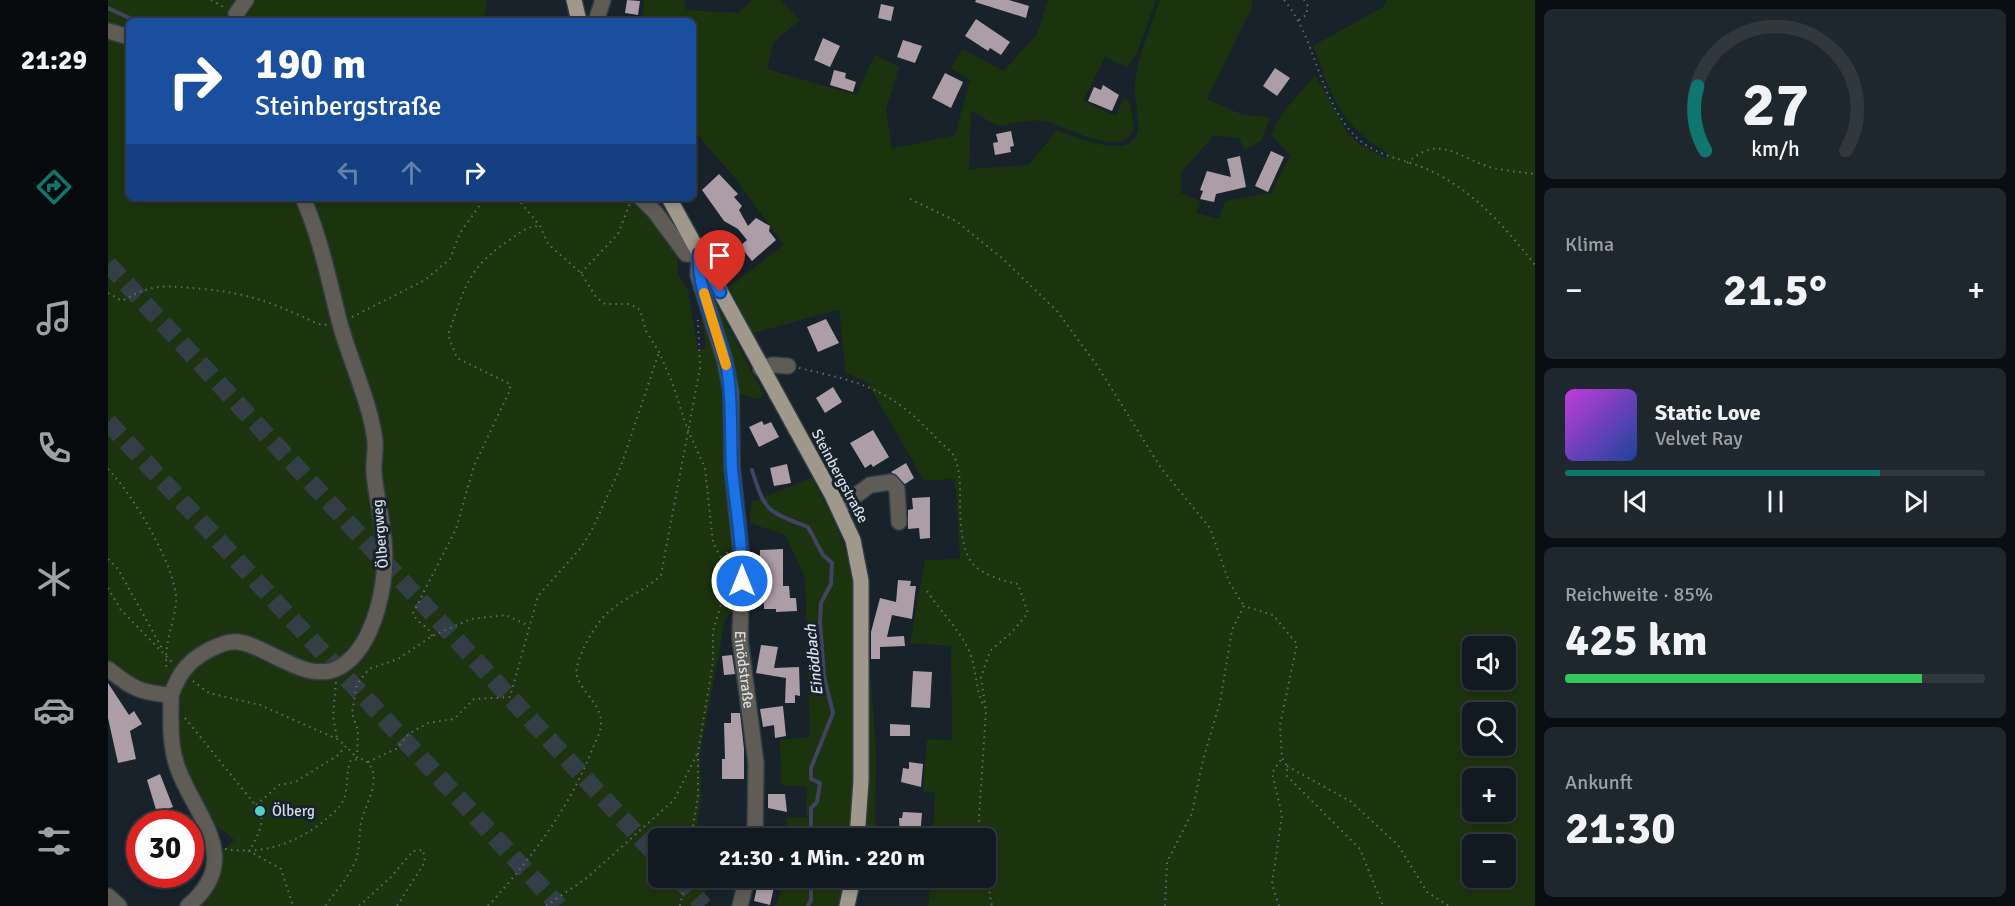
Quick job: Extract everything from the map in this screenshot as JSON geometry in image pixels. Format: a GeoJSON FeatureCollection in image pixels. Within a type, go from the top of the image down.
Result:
{"type":"FeatureCollection","features":[{"type":"Feature","properties":{"kind":"main road"},"geometry":{"type":"LineString","coordinates":[[574,0],[578,18]]}},
{"type":"Feature","properties":{"kind":"main road","name":"Steinbergstraße"},"geometry":{"type":"LineString","coordinates":[[671,201],[839,508],[853,540],[861,581],[862,705],[857,828]]}},
{"type":"Feature","properties":{"kind":"main road"},"geometry":{"type":"LineString","coordinates":[[847,906],[851,888]]}},
{"type":"Feature","properties":{"kind":"street"},"geometry":{"type":"LineString","coordinates":[[237,17],[246,0]]}},
{"type":"Feature","properties":{"kind":"street"},"geometry":{"type":"LineString","coordinates":[[597,18],[603,0]]}},
{"type":"Feature","properties":{"kind":"street"},"geometry":{"type":"LineString","coordinates":[[108,31],[126,36]]}},
{"type":"Feature","properties":{"kind":"street","name":"Ölbergweg"},"geometry":{"type":"LineString","coordinates":[[304,201],[317,230],[340,323],[375,441],[374,472],[384,541],[384,577],[369,636],[358,652],[338,668]]}},
{"type":"Feature","properties":{"kind":"street"},"geometry":{"type":"LineString","coordinates":[[644,201],[687,254],[699,254]]}},
{"type":"Feature","properties":{"kind":"street","name":"Einödstraße"},"geometry":{"type":"LineString","coordinates":[[699,254],[698,275],[725,361],[731,392],[732,467],[741,534],[740,639],[756,763],[755,828]]}},
{"type":"Feature","properties":{"kind":"street"},"geometry":{"type":"LineString","coordinates":[[761,369],[772,365],[788,366]]}},
{"type":"Feature","properties":{"kind":"street"},"geometry":{"type":"LineString","coordinates":[[839,508],[870,485],[891,482],[897,489],[899,522]]}},
{"type":"Feature","properties":{"kind":"street"},"geometry":{"type":"LineString","coordinates":[[188,906],[214,869],[216,847],[177,767],[171,742],[171,695],[180,671],[196,658],[219,645],[234,641],[302,669],[317,672],[338,668]]}},
{"type":"Feature","properties":{"kind":"street"},"geometry":{"type":"LineString","coordinates":[[108,669],[128,686],[144,694],[171,695]]}},
{"type":"Feature","properties":{"kind":"street"},"geometry":{"type":"LineString","coordinates":[[740,906],[744,888]]}},
{"type":"Feature","properties":{"kind":"street"},"geometry":{"type":"LineString","coordinates":[[108,896],[119,906]]}},
{"type":"Feature","properties":{"kind":"path"},"geometry":{"type":"LineString","coordinates":[[211,0],[237,17]]}},
{"type":"Feature","properties":{"kind":"path"},"geometry":{"type":"LineString","coordinates":[[1284,0],[1299,20],[1328,95],[1353,134],[1384,156],[1429,170],[1454,184],[1489,211],[1535,265]]}},
{"type":"Feature","properties":{"kind":"path"},"geometry":{"type":"LineString","coordinates":[[1299,20],[1306,15],[1308,6],[1304,0]]}},
{"type":"Feature","properties":{"kind":"path"},"geometry":{"type":"LineString","coordinates":[[1407,163],[1419,152],[1445,148],[1492,168],[1535,174]]}},
{"type":"Feature","properties":{"kind":"path"},"geometry":{"type":"LineString","coordinates":[[909,199],[956,221],[1002,258],[1057,311],[1098,367],[1161,468],[1210,528],[1229,582],[1244,606],[1273,615],[1297,644],[1280,725],[1282,758],[1287,766],[1350,801],[1398,845],[1427,892],[1449,906]]}},
{"type":"Feature","properties":{"kind":"path"},"geometry":{"type":"LineString","coordinates":[[519,201],[540,226],[548,244],[581,273],[596,297],[605,304],[630,304],[640,310],[646,331],[659,352],[687,428],[705,468],[713,543],[726,567],[725,591],[713,630],[713,662],[698,752],[698,797],[693,828]]}},
{"type":"Feature","properties":{"kind":"path"},"geometry":{"type":"LineString","coordinates":[[581,273],[618,234],[631,201]]}},
{"type":"Feature","properties":{"kind":"path"},"geometry":{"type":"LineString","coordinates":[[432,636],[429,629],[416,621],[413,613],[456,529],[474,466],[510,390],[510,384],[457,358],[448,335],[471,273],[489,253],[529,226],[540,226]]}},
{"type":"Feature","properties":{"kind":"path"},"geometry":{"type":"LineString","coordinates":[[108,293],[122,301]]}},
{"type":"Feature","properties":{"kind":"path"},"geometry":{"type":"LineString","coordinates":[[488,906],[544,837],[570,799],[586,766],[601,726],[599,709],[580,684],[576,669],[598,625],[611,609],[649,587],[661,575],[700,368],[697,313]]}},
{"type":"Feature","properties":{"kind":"path"},"geometry":{"type":"LineString","coordinates":[[108,588],[121,610],[147,638],[164,652],[180,671],[209,693],[260,705],[337,739],[357,758],[368,762],[396,749],[410,734],[428,723],[454,719],[474,699],[510,697],[538,596],[579,550],[591,532],[621,466],[659,352]]}},
{"type":"Feature","properties":{"kind":"path"},"geometry":{"type":"LineString","coordinates":[[788,366],[851,380],[876,389],[906,408],[953,454],[961,481],[960,509],[965,545],[972,563],[998,579],[1018,584],[1028,613],[1011,633],[990,651],[981,677],[986,711],[980,828]]}},
{"type":"Feature","properties":{"kind":"path"},"geometry":{"type":"LineString","coordinates":[[108,469],[143,520],[164,556],[173,580],[176,602],[164,652]]}},
{"type":"Feature","properties":{"kind":"path"},"geometry":{"type":"LineString","coordinates":[[108,558],[118,569],[164,652],[171,695]]}},
{"type":"Feature","properties":{"kind":"path"},"geometry":{"type":"LineString","coordinates":[[927,591],[962,636],[971,656],[980,699],[986,711]]}},
{"type":"Feature","properties":{"kind":"path"},"geometry":{"type":"LineString","coordinates":[[1165,906],[1167,862],[1192,813],[1203,760],[1220,702],[1232,630],[1244,606]]}},
{"type":"Feature","properties":{"kind":"path"},"geometry":{"type":"LineString","coordinates":[[357,758],[357,731],[352,713],[357,684],[369,669],[398,659],[432,636],[471,619],[506,615],[529,626]]}},
{"type":"Feature","properties":{"kind":"path"},"geometry":{"type":"LineString","coordinates":[[337,739],[333,716],[338,668]]}},
{"type":"Feature","properties":{"kind":"path"},"geometry":{"type":"LineString","coordinates":[[184,716],[261,812],[263,823],[260,834],[249,851]]}},
{"type":"Feature","properties":{"kind":"path"},"geometry":{"type":"LineString","coordinates":[[256,805],[279,785],[295,782],[337,756],[346,746]]}},
{"type":"Feature","properties":{"kind":"path"},"geometry":{"type":"LineString","coordinates":[[546,906],[588,877],[674,800],[698,752]]}},
{"type":"Feature","properties":{"kind":"path"},"geometry":{"type":"LineString","coordinates":[[216,847],[249,851],[276,847],[295,840],[329,817],[344,799],[348,767],[351,760],[357,758]]}},
{"type":"Feature","properties":{"kind":"path"},"geometry":{"type":"LineString","coordinates":[[1279,906],[1272,884],[1282,814],[1272,773],[1282,758]]}},
{"type":"Feature","properties":{"kind":"path"},"geometry":{"type":"LineString","coordinates":[[326,906],[356,861],[362,820],[373,790],[373,778],[368,762]]}},
{"type":"Feature","properties":{"kind":"path"},"geometry":{"type":"LineString","coordinates":[[1287,766],[1287,776],[1360,849],[1383,906]]}},
{"type":"Feature","properties":{"kind":"path"},"geometry":{"type":"LineString","coordinates":[[359,906],[391,877],[413,851],[423,850],[425,862],[397,906]]}},
{"type":"Feature","properties":{"kind":"path"},"geometry":{"type":"LineString","coordinates":[[249,851],[282,870],[293,906]]}},
{"type":"Feature","properties":{"kind":"path"},"geometry":{"type":"LineString","coordinates":[[680,906],[684,888]]}},
{"type":"Feature","properties":{"kind":"path"},"geometry":{"type":"LineString","coordinates":[[989,888],[992,906]]}},
{"type":"Feature","properties":{"kind":"green space"},"geometry":{"type":"Polygon","coordinates":[[[108,0],[487,0],[484,18],[126,18],[126,201],[651,201],[649,215],[677,251],[678,275],[688,290],[698,351],[706,348],[696,283],[727,392],[736,521],[735,606],[725,620],[700,753],[701,798],[696,828],[648,828],[648,888],[708,888],[703,906],[200,906],[219,879],[221,851],[235,840],[210,821],[185,777],[172,694],[125,679],[108,663],[108,0]]]}},
{"type":"Feature","properties":{"kind":"green space"},"geometry":{"type":"Polygon","coordinates":[[[644,0],[685,0],[686,10],[738,13],[752,0],[780,0],[800,20],[773,43],[767,69],[856,95],[875,55],[899,67],[886,110],[892,149],[955,135],[970,80],[951,68],[962,49],[1004,71],[1037,34],[1048,0],[1156,0],[1136,55],[1127,67],[1105,57],[1083,101],[1116,116],[1123,98],[1129,100],[1133,129],[1125,139],[1116,142],[1105,141],[1043,121],[1024,121],[998,126],[971,111],[969,169],[1029,165],[1057,130],[1087,141],[1112,146],[1132,142],[1138,128],[1135,89],[1137,73],[1160,0],[1251,0],[1253,5],[1207,99],[1243,115],[1270,117],[1262,140],[1245,150],[1239,138],[1214,135],[1181,173],[1181,193],[1200,201],[1196,213],[1219,219],[1225,201],[1271,193],[1290,156],[1271,134],[1281,115],[1315,75],[1349,135],[1359,144],[1387,159],[1387,153],[1357,130],[1339,107],[1313,46],[1383,7],[1387,0],[1535,0],[1535,906],[928,906],[930,888],[996,888],[996,828],[933,828],[935,793],[923,791],[927,739],[952,740],[951,646],[910,643],[925,560],[960,559],[955,479],[924,481],[867,382],[846,373],[839,310],[753,333],[729,287],[784,245],[734,177],[696,133],[696,18],[642,18],[644,0]]]}},
{"type":"Feature","properties":{"kind":"green space"},"geometry":{"type":"Polygon","coordinates":[[[709,290],[764,395],[757,399],[740,394],[709,290]]]}},
{"type":"Feature","properties":{"kind":"green space"},"geometry":{"type":"Polygon","coordinates":[[[812,478],[836,524],[847,554],[852,583],[856,751],[852,828],[786,828],[786,818],[806,817],[807,787],[781,785],[780,740],[810,737],[805,577],[785,535],[750,523],[751,502],[812,478]]]}},
{"type":"Feature","properties":{"kind":"green space"},"geometry":{"type":"Polygon","coordinates":[[[868,678],[871,678],[876,755],[875,828],[866,828],[868,678]]]}},
{"type":"Feature","properties":{"kind":"green space"},"geometry":{"type":"Polygon","coordinates":[[[781,888],[844,888],[840,906],[776,906],[781,888]]]}},
{"type":"Feature","properties":{"kind":"building"},"geometry":{"type":"Polygon","coordinates":[[[627,0],[640,1],[638,15],[625,13],[627,0]]]}},
{"type":"Feature","properties":{"kind":"building"},"geometry":{"type":"Polygon","coordinates":[[[976,0],[1009,0],[1029,6],[1026,18],[975,2],[976,0]]]}},
{"type":"Feature","properties":{"kind":"building"},"geometry":{"type":"Polygon","coordinates":[[[881,4],[894,7],[891,21],[878,18],[881,4]]]}},
{"type":"Feature","properties":{"kind":"building"},"geometry":{"type":"Polygon","coordinates":[[[976,19],[1010,42],[1001,55],[990,48],[988,51],[965,36],[976,19]]]}},
{"type":"Feature","properties":{"kind":"building"},"geometry":{"type":"Polygon","coordinates":[[[823,38],[840,46],[830,67],[814,60],[823,38]]]}},
{"type":"Feature","properties":{"kind":"building"},"geometry":{"type":"Polygon","coordinates":[[[903,40],[922,46],[915,63],[897,57],[903,40]]]}},
{"type":"Feature","properties":{"kind":"building"},"geometry":{"type":"Polygon","coordinates":[[[1275,68],[1290,78],[1277,96],[1263,86],[1275,68]]]}},
{"type":"Feature","properties":{"kind":"building"},"geometry":{"type":"Polygon","coordinates":[[[834,70],[846,73],[845,78],[856,82],[853,92],[830,85],[834,70]]]}},
{"type":"Feature","properties":{"kind":"building"},"geometry":{"type":"Polygon","coordinates":[[[945,73],[963,82],[951,108],[932,98],[945,73]]]}},
{"type":"Feature","properties":{"kind":"building"},"geometry":{"type":"Polygon","coordinates":[[[1103,85],[1119,95],[1112,111],[1088,101],[1094,87],[1101,90],[1103,85]]]}},
{"type":"Feature","properties":{"kind":"building"},"geometry":{"type":"Polygon","coordinates":[[[1011,131],[1014,146],[1010,147],[1011,152],[995,155],[993,143],[998,142],[996,134],[1011,131]]]}},
{"type":"Feature","properties":{"kind":"building"},"geometry":{"type":"Polygon","coordinates":[[[1271,151],[1284,157],[1268,192],[1255,186],[1271,151]]]}},
{"type":"Feature","properties":{"kind":"building"},"geometry":{"type":"Polygon","coordinates":[[[1240,156],[1246,187],[1216,194],[1214,202],[1200,199],[1203,191],[1200,190],[1207,171],[1231,177],[1227,159],[1240,156]]]}},
{"type":"Feature","properties":{"kind":"building"},"geometry":{"type":"Polygon","coordinates":[[[719,174],[738,194],[734,197],[742,206],[739,210],[748,226],[756,218],[770,226],[769,231],[776,240],[752,261],[740,246],[747,240],[738,229],[724,221],[702,190],[719,174]]]}},
{"type":"Feature","properties":{"kind":"building"},"geometry":{"type":"Polygon","coordinates":[[[826,319],[839,343],[818,352],[807,327],[826,319]]]}},
{"type":"Feature","properties":{"kind":"building"},"geometry":{"type":"Polygon","coordinates":[[[833,387],[842,402],[825,413],[816,398],[833,387]]]}},
{"type":"Feature","properties":{"kind":"building"},"geometry":{"type":"Polygon","coordinates":[[[762,421],[764,425],[771,422],[779,437],[759,447],[749,427],[762,421]]]}},
{"type":"Feature","properties":{"kind":"building"},"geometry":{"type":"Polygon","coordinates":[[[873,430],[889,457],[873,467],[871,464],[865,468],[850,443],[873,430]]]}},
{"type":"Feature","properties":{"kind":"building"},"geometry":{"type":"Polygon","coordinates":[[[906,463],[914,478],[905,484],[891,472],[906,463]]]}},
{"type":"Feature","properties":{"kind":"building"},"geometry":{"type":"Polygon","coordinates":[[[787,464],[791,483],[774,486],[770,468],[787,464]]]}},
{"type":"Feature","properties":{"kind":"building"},"geometry":{"type":"Polygon","coordinates":[[[930,497],[930,538],[920,539],[919,528],[908,529],[908,510],[913,509],[912,498],[930,497]]]}},
{"type":"Feature","properties":{"kind":"building"},"geometry":{"type":"Polygon","coordinates":[[[783,549],[783,586],[789,586],[790,598],[796,598],[797,611],[776,612],[776,609],[764,609],[763,579],[751,579],[752,570],[760,570],[760,550],[783,549]]]}},
{"type":"Feature","properties":{"kind":"building"},"geometry":{"type":"Polygon","coordinates":[[[898,580],[911,581],[910,586],[916,586],[912,619],[892,615],[887,637],[904,636],[905,646],[880,647],[880,659],[871,659],[871,632],[880,598],[896,602],[898,580]]]}},
{"type":"Feature","properties":{"kind":"building"},"geometry":{"type":"Polygon","coordinates":[[[761,645],[778,647],[774,668],[799,667],[800,696],[795,695],[795,703],[785,703],[786,678],[756,673],[761,645]]]}},
{"type":"Feature","properties":{"kind":"building"},"geometry":{"type":"Polygon","coordinates":[[[732,655],[735,674],[724,675],[722,656],[732,655]]]}},
{"type":"Feature","properties":{"kind":"building"},"geometry":{"type":"Polygon","coordinates":[[[913,671],[932,672],[930,708],[911,707],[913,671]]]}},
{"type":"Feature","properties":{"kind":"building"},"geometry":{"type":"Polygon","coordinates":[[[108,683],[129,715],[134,711],[142,724],[130,731],[136,759],[118,763],[108,718],[108,683]]]}},
{"type":"Feature","properties":{"kind":"building"},"geometry":{"type":"Polygon","coordinates":[[[783,706],[786,736],[775,738],[774,725],[763,727],[760,709],[783,706]]]}},
{"type":"Feature","properties":{"kind":"building"},"geometry":{"type":"Polygon","coordinates":[[[731,713],[740,713],[744,749],[744,779],[722,779],[722,759],[725,759],[724,723],[731,723],[731,713]]]}},
{"type":"Feature","properties":{"kind":"building"},"geometry":{"type":"Polygon","coordinates":[[[890,724],[910,725],[910,736],[890,736],[890,724]]]}},
{"type":"Feature","properties":{"kind":"building"},"geometry":{"type":"Polygon","coordinates":[[[909,762],[923,764],[921,787],[901,782],[903,768],[909,769],[909,762]]]}},
{"type":"Feature","properties":{"kind":"building"},"geometry":{"type":"Polygon","coordinates":[[[160,774],[173,807],[156,810],[147,780],[160,774]]]}},
{"type":"Feature","properties":{"kind":"building"},"geometry":{"type":"Polygon","coordinates":[[[768,794],[785,794],[787,812],[768,808],[768,794]]]}},
{"type":"Feature","properties":{"kind":"building"},"geometry":{"type":"Polygon","coordinates":[[[903,812],[922,813],[921,828],[900,828],[899,818],[902,818],[903,812]]]}},
{"type":"Feature","properties":{"kind":"building"},"geometry":{"type":"Polygon","coordinates":[[[757,888],[774,888],[770,905],[754,901],[757,888]]]}},
{"type":"Feature","properties":{"kind":"waterway"},"geometry":{"type":"LineString","coordinates":[[108,8],[130,18]]}},
{"type":"Feature","properties":{"kind":"waterway","name":"Einödbach"},"geometry":{"type":"LineString","coordinates":[[752,470],[760,494],[769,508],[808,527],[823,555],[832,563],[831,584],[821,603],[820,623],[824,676],[833,713],[811,768],[811,779],[820,783],[817,802],[811,808],[811,828]]}},
{"type":"Feature","properties":{"kind":"waterway","name":"Einödbach"},"geometry":{"type":"LineString","coordinates":[[808,906],[811,900],[811,888]]}},
{"type":"Feature","properties":{"kind":"tunnel"},"geometry":{"type":"LineString","coordinates":[[108,264],[648,846]]}},
{"type":"Feature","properties":{"kind":"tunnel"},"geometry":{"type":"LineString","coordinates":[[108,422],[559,906]]}},
{"type":"Feature","properties":{"kind":"tunnel"},"geometry":{"type":"LineString","coordinates":[[687,888],[704,906]]}},
{"type":"Feature","properties":{"kind":"slow traffic"},"geometry":{"type":"LineString","coordinates":[[704,293],[726,365]]}},
{"type":"Feature","properties":{"kind":"place","name":"Ölberg"},"geometry":{"type":"Point","coordinates":[260,811]}},
{"type":"Feature","properties":{"kind":"route"},"geometry":{"type":"LineString","coordinates":[[720,292],[699,254],[698,275],[725,361],[731,392],[732,467],[741,528],[742,581]]}}]}
